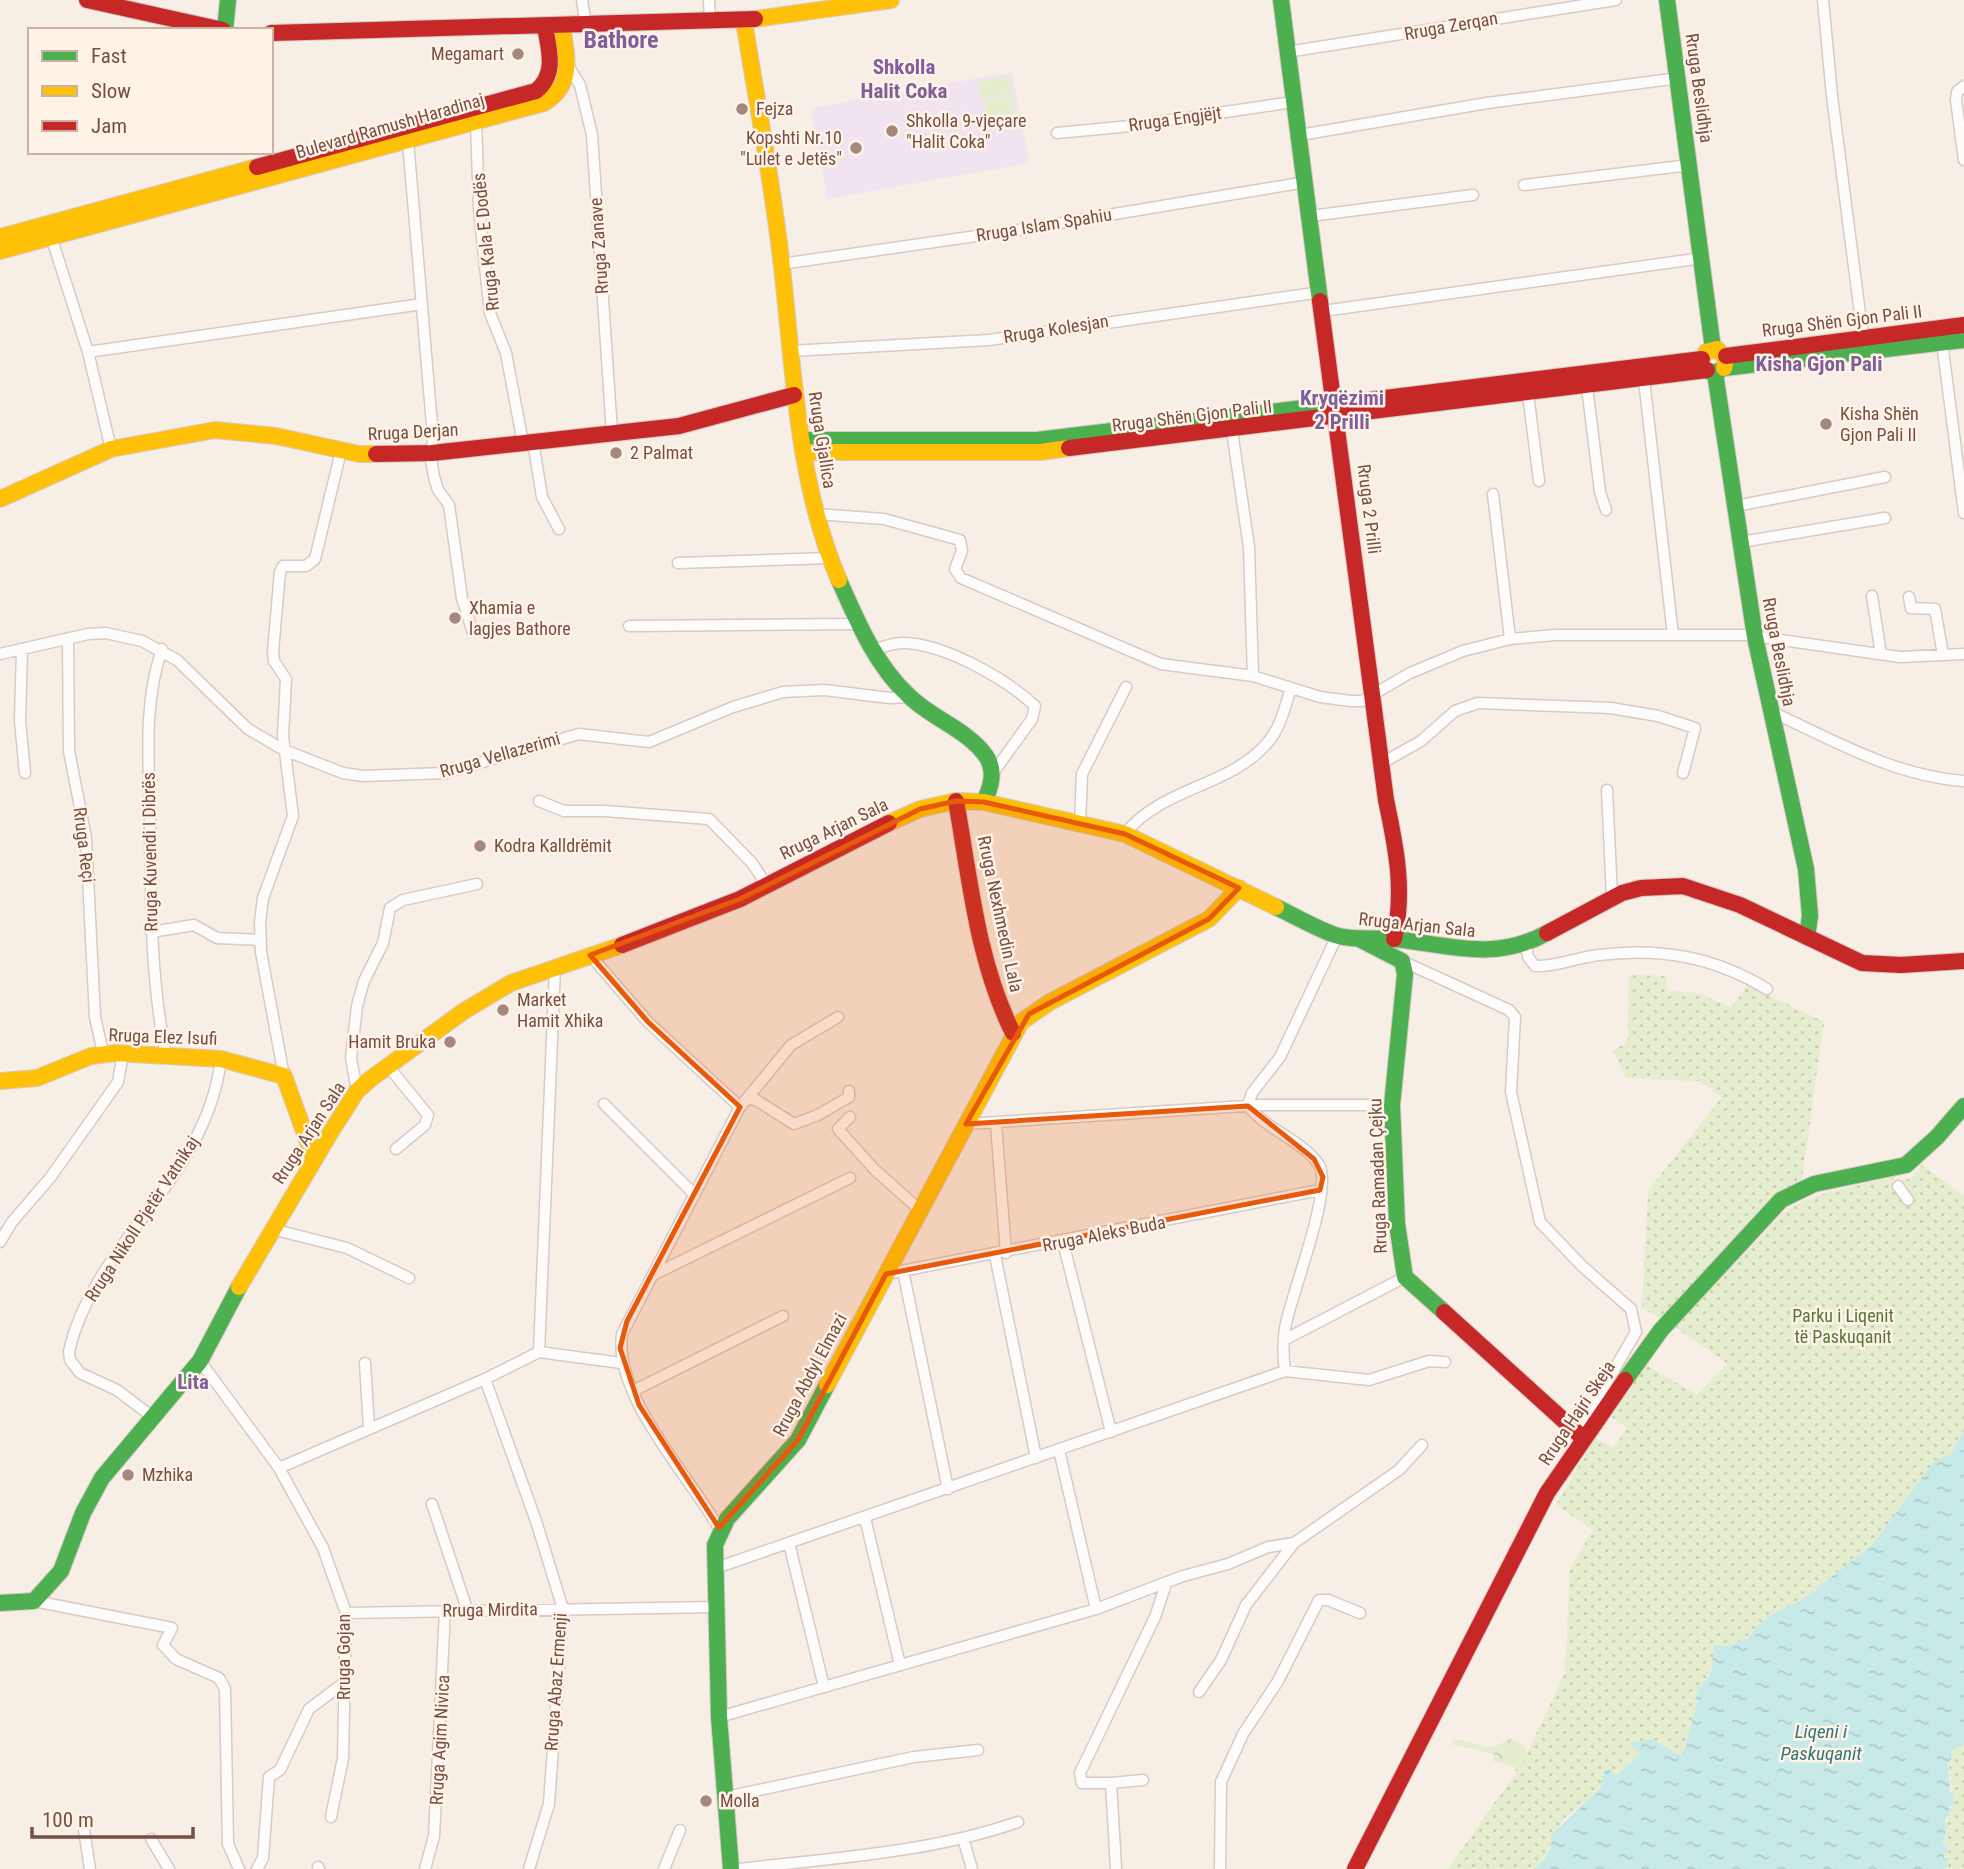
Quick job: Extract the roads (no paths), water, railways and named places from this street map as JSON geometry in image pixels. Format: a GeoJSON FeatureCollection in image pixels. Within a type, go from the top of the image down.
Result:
{"type":"FeatureCollection","features":[{"type":"Feature","properties":{"kind":"street"},"geometry":{"type":"LineString","coordinates":[[87,0],[215,28]]}},
{"type":"Feature","properties":{"kind":"street"},"geometry":{"type":"LineString","coordinates":[[224,28],[228,0]]}},
{"type":"Feature","properties":{"kind":"street"},"geometry":{"type":"LineString","coordinates":[[582,0],[586,26]]}},
{"type":"Feature","properties":{"kind":"street"},"geometry":{"type":"LineString","coordinates":[[709,0],[710,22]]}},
{"type":"Feature","properties":{"kind":"street"},"geometry":{"type":"LineString","coordinates":[[273,33],[744,21],[891,0]]}},
{"type":"Feature","properties":{"kind":"street","name":"Rruga 2 Prilli"},"geometry":{"type":"LineString","coordinates":[[1281,0],[1382,763],[1402,892],[1394,939]]}},
{"type":"Feature","properties":{"kind":"street","name":"Rruga Zerqan"},"geometry":{"type":"LineString","coordinates":[[1287,52],[1616,0]]}},
{"type":"Feature","properties":{"kind":"street","name":"Rruga Beslidhja"},"geometry":{"type":"LineString","coordinates":[[1667,0],[1714,363],[1755,637],[1806,869],[1810,916],[1807,937]]}},
{"type":"Feature","properties":{"kind":"street"},"geometry":{"type":"LineString","coordinates":[[1823,0],[1832,96],[1863,337]]}},
{"type":"Feature","properties":{"kind":"street","name":"Rruga Gjallica"},"geometry":{"type":"LineString","coordinates":[[744,21],[781,264],[794,395],[816,514],[830,558],[861,624],[894,681],[909,697],[976,745],[987,756],[993,773]]}},
{"type":"Feature","properties":{"kind":"street"},"geometry":{"type":"LineString","coordinates":[[545,27],[550,66],[567,64]]}},
{"type":"Feature","properties":{"kind":"street","name":"Bulevard Ramush Haradinaj"},"geometry":{"type":"LineString","coordinates":[[408,134],[476,122],[553,98],[567,82],[562,27]]}},
{"type":"Feature","properties":{"kind":"street","name":"Rruga Zanave"},"geometry":{"type":"LineString","coordinates":[[567,64],[580,85],[592,135],[612,433]]}},
{"type":"Feature","properties":{"kind":"street","name":"Bulevard Ramush Haradinaj"},"geometry":{"type":"LineString","coordinates":[[0,251],[50,231],[408,134],[536,91],[548,81],[550,66]]}},
{"type":"Feature","properties":{"kind":"street"},"geometry":{"type":"LineString","coordinates":[[1300,135],[1487,103],[1679,78]]}},
{"type":"Feature","properties":{"kind":"street"},"geometry":{"type":"LineString","coordinates":[[1964,86],[1957,92],[1956,100],[1964,160]]}},
{"type":"Feature","properties":{"kind":"street","name":"Rruga Engjëjt"},"geometry":{"type":"LineString","coordinates":[[1057,133],[1130,126],[1293,102]]}},
{"type":"Feature","properties":{"kind":"street","name":"Rruga Kala E Dodës"},"geometry":{"type":"LineString","coordinates":[[476,122],[479,209],[490,313],[506,353],[542,498],[559,529]]}},
{"type":"Feature","properties":{"kind":"street"},"geometry":{"type":"LineString","coordinates":[[408,134],[432,453],[438,490],[449,505],[460,588],[472,629]]}},
{"type":"Feature","properties":{"kind":"street"},"geometry":{"type":"LineString","coordinates":[[1524,185],[1690,165]]}},
{"type":"Feature","properties":{"kind":"street","name":"Rruga Islam Spahiu"},"geometry":{"type":"LineString","coordinates":[[781,264],[1025,229],[1306,182]]}},
{"type":"Feature","properties":{"kind":"street"},"geometry":{"type":"LineString","coordinates":[[1311,216],[1473,195]]}},
{"type":"Feature","properties":{"kind":"street"},"geometry":{"type":"LineString","coordinates":[[50,231],[88,352],[111,449]]}},
{"type":"Feature","properties":{"kind":"street","name":"Bulevard Ramush Haradinaj"},"geometry":{"type":"LineString","coordinates":[[0,237],[50,231]]}},
{"type":"Feature","properties":{"kind":"street"},"geometry":{"type":"LineString","coordinates":[[1324,311],[1702,258]]}},
{"type":"Feature","properties":{"kind":"street","name":"Rruga Kolesjan"},"geometry":{"type":"LineString","coordinates":[[790,351],[989,340],[1321,292]]}},
{"type":"Feature","properties":{"kind":"street"},"geometry":{"type":"LineString","coordinates":[[88,352],[422,304]]}},
{"type":"Feature","properties":{"kind":"street","name":"Rruga Shën Gjon Pali II"},"geometry":{"type":"LineString","coordinates":[[803,447],[1037,440],[1528,394],[1644,380],[1714,363],[1863,337],[1964,325]]}},
{"type":"Feature","properties":{"kind":"street","name":"Rruga Shën Gjon Pali II"},"geometry":{"type":"LineString","coordinates":[[803,447],[1006,454],[1232,431],[1337,411],[1714,363],[1964,340]]}},
{"type":"Feature","properties":{"kind":"street"},"geometry":{"type":"LineString","coordinates":[[1942,342],[1964,513]]}},
{"type":"Feature","properties":{"kind":"street"},"geometry":{"type":"LineString","coordinates":[[1644,380],[1672,635]]}},
{"type":"Feature","properties":{"kind":"street"},"geometry":{"type":"LineString","coordinates":[[1587,387],[1600,492],[1606,510]]}},
{"type":"Feature","properties":{"kind":"street"},"geometry":{"type":"LineString","coordinates":[[1528,394],[1539,481]]}},
{"type":"Feature","properties":{"kind":"street","name":"Rruga Derjan"},"geometry":{"type":"LineString","coordinates":[[0,499],[111,449],[215,430],[276,436],[341,451],[377,455],[432,453],[678,426],[794,395]]}},
{"type":"Feature","properties":{"kind":"street"},"geometry":{"type":"LineString","coordinates":[[1232,431],[1249,547],[1253,676]]}},
{"type":"Feature","properties":{"kind":"street"},"geometry":{"type":"LineString","coordinates":[[314,1159],[284,1076],[260,922],[264,898],[293,816],[284,750],[286,679],[274,661],[273,651],[280,572],[284,566],[306,566],[315,559],[341,451]]}},
{"type":"Feature","properties":{"kind":"street"},"geometry":{"type":"LineString","coordinates":[[1736,506],[1885,477]]}},
{"type":"Feature","properties":{"kind":"street"},"geometry":{"type":"LineString","coordinates":[[1493,494],[1510,639]]}},
{"type":"Feature","properties":{"kind":"street"},"geometry":{"type":"LineString","coordinates":[[816,514],[884,519],[960,540],[962,551],[955,569],[961,578],[1161,664],[1253,676],[1291,688],[1350,701],[1362,701],[1435,661],[1474,647],[1510,639],[1600,634],[1755,637],[1881,654],[1964,654]]}},
{"type":"Feature","properties":{"kind":"street"},"geometry":{"type":"LineString","coordinates":[[1741,542],[1885,518]]}},
{"type":"Feature","properties":{"kind":"street"},"geometry":{"type":"LineString","coordinates":[[678,563],[830,558]]}},
{"type":"Feature","properties":{"kind":"street"},"geometry":{"type":"LineString","coordinates":[[1872,596],[1881,654]]}},
{"type":"Feature","properties":{"kind":"street"},"geometry":{"type":"LineString","coordinates":[[1909,597],[1911,608],[1915,610],[1935,609],[1944,655]]}},
{"type":"Feature","properties":{"kind":"street"},"geometry":{"type":"LineString","coordinates":[[629,626],[861,624]]}},
{"type":"Feature","properties":{"kind":"street","name":"Rruga Vellazerimi"},"geometry":{"type":"LineString","coordinates":[[0,654],[68,638],[106,633],[162,649],[177,660],[248,729],[284,750],[343,773],[363,776],[423,776],[469,766],[579,734],[649,742],[733,707],[783,692],[824,690],[890,698],[909,697]]}},
{"type":"Feature","properties":{"kind":"street","name":"Rruga Reçi"},"geometry":{"type":"LineString","coordinates":[[68,638],[69,751],[86,838],[95,1017],[103,1053]]}},
{"type":"Feature","properties":{"kind":"street"},"geometry":{"type":"LineString","coordinates":[[875,649],[900,643],[911,644],[957,657],[982,669],[1035,706],[1032,719],[993,773],[992,788],[984,802]]}},
{"type":"Feature","properties":{"kind":"street"},"geometry":{"type":"LineString","coordinates":[[22,649],[20,721],[25,773]]}},
{"type":"Feature","properties":{"kind":"street","name":"Rruga Kuvendi I Dibrës"},"geometry":{"type":"LineString","coordinates":[[162,649],[149,699],[150,932],[156,1006],[166,1056]]}},
{"type":"Feature","properties":{"kind":"street"},"geometry":{"type":"LineString","coordinates":[[1080,823],[1082,774],[1126,687]]}},
{"type":"Feature","properties":{"kind":"street"},"geometry":{"type":"LineString","coordinates":[[1125,834],[1133,824],[1154,808],[1226,773],[1257,753],[1275,732],[1291,688]]}},
{"type":"Feature","properties":{"kind":"street"},"geometry":{"type":"LineString","coordinates":[[1382,763],[1422,741],[1465,705],[1500,703],[1611,708],[1658,716],[1695,728],[1683,773]]}},
{"type":"Feature","properties":{"kind":"street"},"geometry":{"type":"LineString","coordinates":[[1770,711],[1892,766],[1918,774],[1964,780]]}},
{"type":"Feature","properties":{"kind":"street"},"geometry":{"type":"LineString","coordinates":[[1607,790],[1612,897]]}},
{"type":"Feature","properties":{"kind":"street"},"geometry":{"type":"LineString","coordinates":[[539,801],[564,811],[605,811],[709,819],[752,863],[766,884]]}},
{"type":"Feature","properties":{"kind":"street","name":"Rruga Arjan Sala"},"geometry":{"type":"LineString","coordinates":[[34,1601],[61,1571],[83,1513],[102,1478],[200,1362],[237,1287],[357,1091],[486,997],[512,983],[682,924],[920,809],[956,801],[984,802],[1125,834],[1338,936],[1394,939],[1472,951],[1509,949],[1525,945],[1612,897],[1641,887],[1663,886],[1699,889],[1862,963],[1901,965],[1964,961]]}},
{"type":"Feature","properties":{"kind":"street","name":"Rruga Nexhmedin Lala"},"geometry":{"type":"LineString","coordinates":[[956,801],[990,969],[1004,1018],[1013,1033]]}},
{"type":"Feature","properties":{"kind":"street"},"geometry":{"type":"LineString","coordinates":[[357,1091],[351,1058],[355,1018],[364,981],[383,943],[390,908],[403,900],[477,884]]}},
{"type":"Feature","properties":{"kind":"street","name":"Rruga Abdyl Elmazi"},"geometry":{"type":"LineString","coordinates":[[719,1528],[774,1471],[798,1440],[1013,1033],[1030,1014],[1209,919],[1239,888]]}},
{"type":"Feature","properties":{"kind":"street"},"geometry":{"type":"LineString","coordinates":[[150,932],[194,925],[217,938],[261,940]]}},
{"type":"Feature","properties":{"kind":"street"},"geometry":{"type":"LineString","coordinates":[[1248,1106],[1252,1093],[1280,1057],[1338,936]]}},
{"type":"Feature","properties":{"kind":"street"},"geometry":{"type":"LineString","coordinates":[[1284,1340],[1405,1277],[1580,1435],[1636,1332],[1631,1309],[1582,1266],[1540,1222],[1511,1092],[1516,1017],[1509,1010],[1364,944],[1358,938]]}},
{"type":"Feature","properties":{"kind":"street"},"geometry":{"type":"LineString","coordinates":[[1525,945],[1528,957],[1535,966],[1600,954],[1674,953],[1731,969],[1766,989]]}},
{"type":"Feature","properties":{"kind":"street"},"geometry":{"type":"LineString","coordinates":[[590,955],[648,1022],[744,1103]]}},
{"type":"Feature","properties":{"kind":"street","name":"Rruga Ramadan Çejku"},"geometry":{"type":"LineString","coordinates":[[1402,961],[1405,974],[1392,1105],[1396,1224],[1405,1277]]}},
{"type":"Feature","properties":{"kind":"street"},"geometry":{"type":"LineString","coordinates":[[539,1352],[555,967]]}},
{"type":"Feature","properties":{"kind":"street"},"geometry":{"type":"LineString","coordinates":[[731,1869],[719,1717],[716,1568],[719,1528],[632,1391],[621,1363],[622,1335],[744,1103],[791,1045],[838,1017]]}},
{"type":"Feature","properties":{"kind":"street","name":"Rruga Elez Isufi"},"geometry":{"type":"LineString","coordinates":[[0,1081],[37,1078],[103,1053],[220,1059],[284,1076]]}},
{"type":"Feature","properties":{"kind":"street"},"geometry":{"type":"LineString","coordinates":[[0,1242],[12,1222],[50,1178],[118,1082],[123,1053]]}},
{"type":"Feature","properties":{"kind":"street","name":"Rruga Nikoll Pjetër Vatnikaj"},"geometry":{"type":"LineString","coordinates":[[154,1418],[117,1390],[80,1373],[70,1360],[69,1351],[89,1298],[200,1132],[213,1103],[220,1059]]}},
{"type":"Feature","properties":{"kind":"street"},"geometry":{"type":"LineString","coordinates":[[388,1066],[428,1115],[425,1125],[396,1149]]}},
{"type":"Feature","properties":{"kind":"street"},"geometry":{"type":"LineString","coordinates":[[744,1103],[756,1100],[794,1124],[839,1103],[849,1097],[849,1091]]}},
{"type":"Feature","properties":{"kind":"street"},"geometry":{"type":"LineString","coordinates":[[604,1104],[695,1195]]}},
{"type":"Feature","properties":{"kind":"street"},"geometry":{"type":"LineString","coordinates":[[966,1124],[1248,1106],[1392,1105]]}},
{"type":"Feature","properties":{"kind":"street"},"geometry":{"type":"LineString","coordinates":[[1248,1106],[1256,1116],[1314,1159],[1323,1177],[1284,1340],[1285,1371]]}},
{"type":"Feature","properties":{"kind":"street","name":"Rruga Hajri Skeja"},"geometry":{"type":"LineString","coordinates":[[1355,1869],[1547,1493],[1580,1435],[1661,1330],[1781,1200],[1814,1184],[1906,1165],[1964,1106]]}},
{"type":"Feature","properties":{"kind":"street"},"geometry":{"type":"LineString","coordinates":[[850,1117],[838,1129],[875,1170],[920,1210]]}},
{"type":"Feature","properties":{"kind":"street"},"geometry":{"type":"LineString","coordinates":[[996,1124],[1001,1254],[1036,1458]]}},
{"type":"Feature","properties":{"kind":"street"},"geometry":{"type":"LineString","coordinates":[[654,1275],[850,1178]]}},
{"type":"Feature","properties":{"kind":"street"},"geometry":{"type":"LineString","coordinates":[[1898,1186],[1908,1200]]}},
{"type":"Feature","properties":{"kind":"street","name":"Rruga Aleks Buda"},"geometry":{"type":"LineString","coordinates":[[886,1274],[1063,1242],[1320,1190]]}},
{"type":"Feature","properties":{"kind":"street"},"geometry":{"type":"LineString","coordinates":[[272,1229],[347,1248],[409,1278]]}},
{"type":"Feature","properties":{"kind":"street"},"geometry":{"type":"LineString","coordinates":[[1063,1242],[1111,1432]]}},
{"type":"Feature","properties":{"kind":"street"},"geometry":{"type":"LineString","coordinates":[[903,1271],[948,1489]]}},
{"type":"Feature","properties":{"kind":"street"},"geometry":{"type":"LineString","coordinates":[[632,1391],[783,1316]]}},
{"type":"Feature","properties":{"kind":"street"},"geometry":{"type":"LineString","coordinates":[[279,1468],[485,1379],[539,1352],[621,1363]]}},
{"type":"Feature","properties":{"kind":"street"},"geometry":{"type":"LineString","coordinates":[[716,1568],[1285,1371],[1369,1380],[1429,1361],[1445,1362]]}},
{"type":"Feature","properties":{"kind":"street","name":"Rruga Gojan"},"geometry":{"type":"LineString","coordinates":[[200,1362],[279,1468],[323,1548],[346,1613],[343,1758],[331,1817]]}},
{"type":"Feature","properties":{"kind":"street"},"geometry":{"type":"LineString","coordinates":[[365,1363],[369,1429]]}},
{"type":"Feature","properties":{"kind":"street","name":"Rruga Abaz Ermenji"},"geometry":{"type":"LineString","coordinates":[[485,1379],[536,1521],[563,1609],[549,1804],[529,1869]]}},
{"type":"Feature","properties":{"kind":"street"},"geometry":{"type":"LineString","coordinates":[[1199,1692],[1221,1660],[1246,1605],[1294,1544],[1399,1470],[1422,1446]]}},
{"type":"Feature","properties":{"kind":"street"},"geometry":{"type":"LineString","coordinates":[[1059,1450],[1096,1609]]}},
{"type":"Feature","properties":{"kind":"street"},"geometry":{"type":"LineString","coordinates":[[432,1504],[467,1609]]}},
{"type":"Feature","properties":{"kind":"street"},"geometry":{"type":"LineString","coordinates":[[865,1518],[900,1665]]}},
{"type":"Feature","properties":{"kind":"street"},"geometry":{"type":"LineString","coordinates":[[719,1717],[1096,1609],[1268,1547],[1285,1542],[1294,1544]]}},
{"type":"Feature","properties":{"kind":"street"},"geometry":{"type":"LineString","coordinates":[[789,1544],[824,1687]]}},
{"type":"Feature","properties":{"kind":"street"},"geometry":{"type":"LineString","coordinates":[[1143,1780],[1087,1785],[1080,1779],[1080,1773],[1155,1617],[1166,1584]]}},
{"type":"Feature","properties":{"kind":"street"},"geometry":{"type":"LineString","coordinates":[[1220,1869],[1221,1782],[1243,1734],[1278,1681],[1319,1600],[1328,1600],[1360,1614]]}},
{"type":"Feature","properties":{"kind":"street"},"geometry":{"type":"LineString","coordinates":[[0,1603],[34,1601],[173,1628],[163,1645],[176,1659],[219,1678],[225,1689],[228,1844],[239,1869]]}},
{"type":"Feature","properties":{"kind":"street","name":"Rruga Mirdita"},"geometry":{"type":"LineString","coordinates":[[346,1613],[717,1607]]}},
{"type":"Feature","properties":{"kind":"street","name":"Rruga Agim Nivica"},"geometry":{"type":"LineString","coordinates":[[425,1869],[434,1836],[445,1610]]}},
{"type":"Feature","properties":{"kind":"street"},"geometry":{"type":"LineString","coordinates":[[257,1869],[264,1858],[270,1777],[280,1770],[309,1709],[345,1682]]}},
{"type":"Feature","properties":{"kind":"street"},"geometry":{"type":"LineString","coordinates":[[726,1797],[914,1757],[978,1750]]}},
{"type":"Feature","properties":{"kind":"street"},"geometry":{"type":"LineString","coordinates":[[1111,1783],[1115,1869]]}},
{"type":"Feature","properties":{"kind":"street"},"geometry":{"type":"LineString","coordinates":[[739,1869],[905,1849],[963,1838],[1018,1822]]}},
{"type":"Feature","properties":{"kind":"street"},"geometry":{"type":"LineString","coordinates":[[84,1830],[90,1869]]}},
{"type":"Feature","properties":{"kind":"street"},"geometry":{"type":"LineString","coordinates":[[664,1869],[680,1830]]}},
{"type":"Feature","properties":{"kind":"street"},"geometry":{"type":"LineString","coordinates":[[963,1838],[972,1869]]}},
{"type":"Feature","properties":{"kind":"street"},"geometry":{"type":"LineString","coordinates":[[151,1839],[169,1869]]}},
{"type":"Feature","properties":{"kind":"water","name":"Liqeni i Paskuqanit"},"geometry":{"type":"Polygon","coordinates":[[[1964,1430],[1964,1743],[1950,1753],[1952,1758],[1948,1763],[1950,1792],[1956,1795],[1953,1796],[1954,1803],[1949,1807],[1949,1816],[1945,1819],[1947,1825],[1943,1843],[1949,1851],[1944,1854],[1944,1858],[1949,1859],[1946,1869],[1534,1869],[1547,1854],[1551,1835],[1600,1788],[1605,1770],[1609,1769],[1616,1776],[1640,1754],[1630,1743],[1652,1739],[1682,1757],[1698,1699],[1697,1687],[1707,1680],[1714,1645],[1727,1646],[1747,1639],[1768,1616],[1805,1598],[1873,1544],[1934,1461],[1951,1454],[1964,1430]]]}},
{"type":"Feature","properties":{"kind":"place","name":"Megamart"},"geometry":{"type":"Point","coordinates":[518,54]}},
{"type":"Feature","properties":{"kind":"place","name":"Fejza"},"geometry":{"type":"Point","coordinates":[742,109]}},
{"type":"Feature","properties":{"kind":"place","name":"Shkolla 9-vjeçare \"Halit Coka\""},"geometry":{"type":"Point","coordinates":[892,131]}},
{"type":"Feature","properties":{"kind":"place","name":"Kopshti Nr.10 \"Lulet e Jetës\""},"geometry":{"type":"Point","coordinates":[856,148]}},
{"type":"Feature","properties":{"kind":"place","name":"Kisha Shën Gjon Pali II"},"geometry":{"type":"Point","coordinates":[1826,424]}},
{"type":"Feature","properties":{"kind":"place","name":"2 Palmat"},"geometry":{"type":"Point","coordinates":[616,453]}},
{"type":"Feature","properties":{"kind":"place","name":"Xhamia e lagjes Bathore"},"geometry":{"type":"Point","coordinates":[455,618]}},
{"type":"Feature","properties":{"kind":"place","name":"Kodra Kalldrëmit"},"geometry":{"type":"Point","coordinates":[480,846]}},
{"type":"Feature","properties":{"kind":"place","name":"Market Hamit Xhika"},"geometry":{"type":"Point","coordinates":[503,1010]}},
{"type":"Feature","properties":{"kind":"place","name":"Hamit Bruka"},"geometry":{"type":"Point","coordinates":[450,1042]}},
{"type":"Feature","properties":{"kind":"place","name":"Mzhika"},"geometry":{"type":"Point","coordinates":[128,1475]}},
{"type":"Feature","properties":{"kind":"place","name":"Molla"},"geometry":{"type":"Point","coordinates":[706,1801]}},
{"type":"Feature","properties":{"kind":"district","name":"Bathore"},"geometry":{"type":"Point","coordinates":[621,40]}},
{"type":"Feature","properties":{"kind":"district","name":"Shkolla Halit Coka"},"geometry":{"type":"Point","coordinates":[904,79]}},
{"type":"Feature","properties":{"kind":"district","name":"Kisha Gjon Pali"},"geometry":{"type":"Point","coordinates":[1819,364]}},
{"type":"Feature","properties":{"kind":"district","name":"Kryqëzimi 2 Prilli"},"geometry":{"type":"Point","coordinates":[1342,410]}},
{"type":"Feature","properties":{"kind":"district","name":"Lita"},"geometry":{"type":"Point","coordinates":[193,1382]}},
{"type":"Feature","properties":{"kind":"park label","name":"Parku i Liqenit të Paskuqanit"},"geometry":{"type":"Point","coordinates":[1843,1326]}}]}
